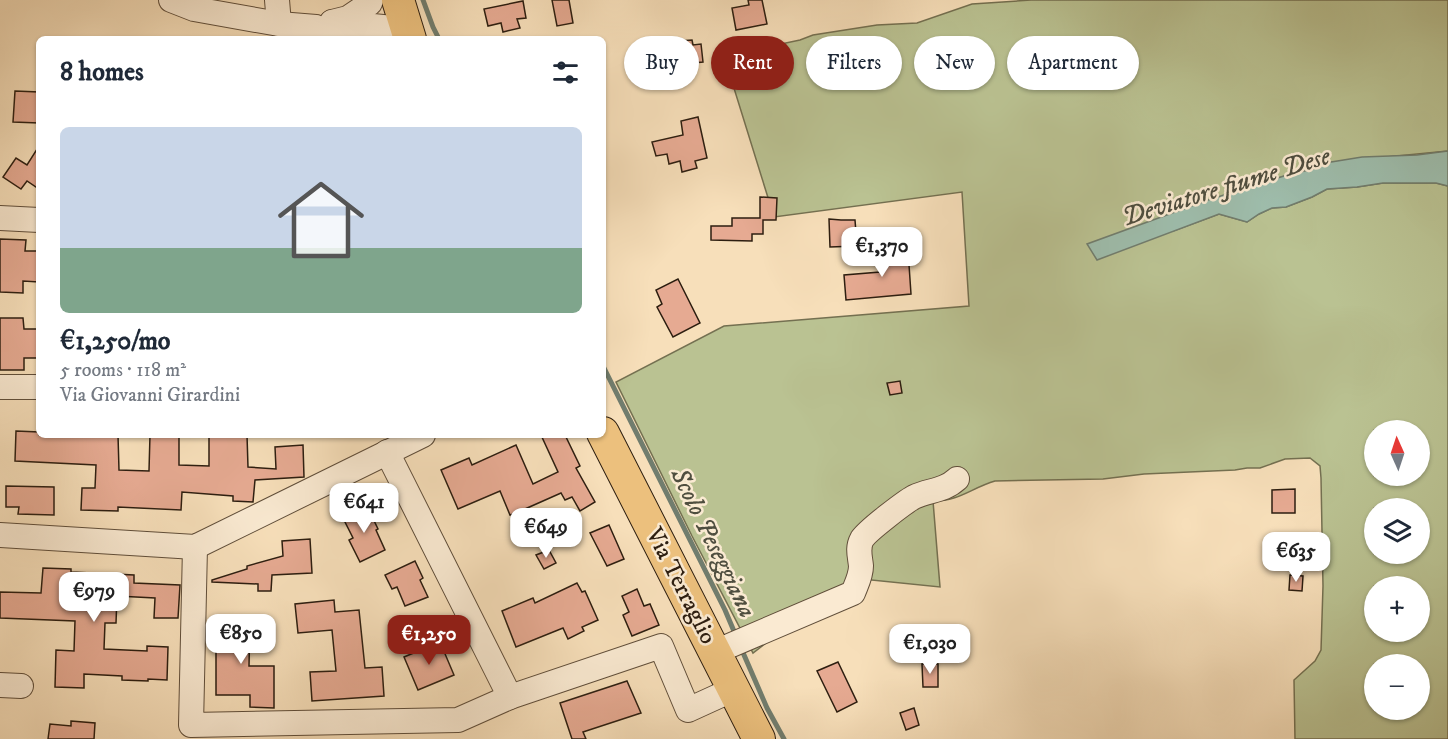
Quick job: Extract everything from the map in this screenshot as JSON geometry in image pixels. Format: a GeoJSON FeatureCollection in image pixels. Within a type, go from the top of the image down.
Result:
{"type":"FeatureCollection","features":[{"type":"Feature","properties":{"kind":"main road"},"geometry":{"type":"LineString","coordinates":[[401,1],[408,36]]}},
{"type":"Feature","properties":{"kind":"main road","name":"Via Terraglio"},"geometry":{"type":"LineString","coordinates":[[606,438],[731,646],[726,693],[759,739]]}},
{"type":"Feature","properties":{"kind":"street"},"geometry":{"type":"LineString","coordinates":[[171,0],[249,29],[279,24],[331,30],[393,28],[405,36]]}},
{"type":"Feature","properties":{"kind":"street"},"geometry":{"type":"LineString","coordinates":[[276,0],[279,24]]}},
{"type":"Feature","properties":{"kind":"street"},"geometry":{"type":"LineString","coordinates":[[331,30],[370,3],[401,1]]}},
{"type":"Feature","properties":{"kind":"street"},"geometry":{"type":"LineString","coordinates":[[0,218],[36,220]]}},
{"type":"Feature","properties":{"kind":"street"},"geometry":{"type":"LineString","coordinates":[[0,387],[36,387]]}},
{"type":"Feature","properties":{"kind":"street"},"geometry":{"type":"LineString","coordinates":[[0,535],[195,547],[417,438]]}},
{"type":"Feature","properties":{"kind":"street"},"geometry":{"type":"LineString","coordinates":[[387,452],[510,697]]}},
{"type":"Feature","properties":{"kind":"street"},"geometry":{"type":"LineString","coordinates":[[731,646],[852,593],[861,567],[858,553],[862,539],[914,497],[949,486],[957,479]]}},
{"type":"Feature","properties":{"kind":"street"},"geometry":{"type":"LineString","coordinates":[[195,547],[204,730],[458,720],[510,697],[661,646],[688,710],[726,693]]}},
{"type":"Feature","properties":{"kind":"green space"},"geometry":{"type":"Polygon","coordinates":[[[1031,0],[1448,0],[1448,151],[1325,163],[1274,180],[1173,231],[1219,214],[1247,222],[1272,208],[1286,207],[1327,189],[1383,183],[1436,183],[1448,186],[1448,739],[1295,739],[1294,680],[1315,661],[1321,650],[1323,586],[1321,478],[1320,466],[1310,458],[1285,459],[1260,468],[1235,470],[1144,474],[1103,479],[995,481],[958,497],[933,501],[940,587],[852,578],[753,653],[616,382],[724,326],[969,306],[962,192],[774,217],[735,90],[794,90],[794,41],[806,38],[806,90],[902,90],[902,36],[810,36],[877,25],[917,23],[972,4],[1031,0]]]}},
{"type":"Feature","properties":{"kind":"shaded area"},"geometry":{"type":"Polygon","coordinates":[[[1448,151],[1448,186],[1436,183],[1383,183],[1327,189],[1286,207],[1272,208],[1247,222],[1219,214],[1097,260],[1087,244],[1208,200],[1313,169],[1325,163],[1362,157],[1417,155],[1448,151]]]}},
{"type":"Feature","properties":{"kind":"building"},"geometry":{"type":"Polygon","coordinates":[[[552,0],[569,0],[573,23],[557,26],[552,0]]]}},
{"type":"Feature","properties":{"kind":"building"},"geometry":{"type":"Polygon","coordinates":[[[748,0],[762,0],[767,24],[736,30],[732,8],[749,5],[748,0]]]}},
{"type":"Feature","properties":{"kind":"building"},"geometry":{"type":"Polygon","coordinates":[[[523,1],[526,18],[517,19],[520,28],[503,32],[501,23],[488,26],[484,9],[523,1]]]}},
{"type":"Feature","properties":{"kind":"building"},"geometry":{"type":"Polygon","coordinates":[[[699,44],[701,44],[703,62],[699,62],[699,44]]]}},
{"type":"Feature","properties":{"kind":"building"},"geometry":{"type":"Polygon","coordinates":[[[15,91],[36,92],[36,123],[13,122],[15,91]]]}},
{"type":"Feature","properties":{"kind":"building"},"geometry":{"type":"Polygon","coordinates":[[[698,117],[707,158],[695,161],[697,168],[682,172],[680,161],[669,164],[667,154],[656,156],[652,142],[683,135],[681,121],[698,117]]]}},
{"type":"Feature","properties":{"kind":"building"},"geometry":{"type":"Polygon","coordinates":[[[36,151],[36,187],[27,181],[21,189],[3,177],[16,158],[27,165],[36,151]]]}},
{"type":"Feature","properties":{"kind":"building"},"geometry":{"type":"Polygon","coordinates":[[[760,197],[777,198],[776,220],[763,220],[763,234],[752,234],[752,241],[711,240],[711,226],[732,226],[732,218],[760,218],[760,197]]]}},
{"type":"Feature","properties":{"kind":"building"},"geometry":{"type":"Polygon","coordinates":[[[829,219],[855,220],[857,246],[830,247],[829,219]]]}},
{"type":"Feature","properties":{"kind":"building"},"geometry":{"type":"Polygon","coordinates":[[[0,239],[26,240],[25,251],[36,251],[36,282],[23,281],[23,293],[0,292],[0,239]]]}},
{"type":"Feature","properties":{"kind":"building"},"geometry":{"type":"Polygon","coordinates":[[[908,250],[911,294],[846,300],[844,275],[880,272],[879,252],[908,250]]]}},
{"type":"Feature","properties":{"kind":"building"},"geometry":{"type":"Polygon","coordinates":[[[678,279],[700,323],[673,337],[657,307],[662,304],[656,290],[678,279]]]}},
{"type":"Feature","properties":{"kind":"building"},"geometry":{"type":"Polygon","coordinates":[[[0,318],[23,318],[24,329],[36,329],[36,358],[24,358],[24,370],[0,370],[0,318]]]}},
{"type":"Feature","properties":{"kind":"building"},"geometry":{"type":"Polygon","coordinates":[[[900,381],[902,393],[890,395],[887,383],[900,381]]]}},
{"type":"Feature","properties":{"kind":"building"},"geometry":{"type":"Polygon","coordinates":[[[16,431],[36,432],[36,438],[118,438],[119,470],[149,471],[150,438],[179,438],[179,465],[209,466],[209,438],[247,438],[248,467],[276,469],[275,447],[303,445],[304,477],[255,480],[253,502],[233,501],[233,496],[182,492],[181,510],[118,507],[118,511],[81,510],[82,488],[95,488],[96,465],[15,461],[16,431]]]}},
{"type":"Feature","properties":{"kind":"building"},"geometry":{"type":"Polygon","coordinates":[[[542,438],[566,438],[580,466],[576,468],[595,502],[580,511],[572,497],[565,500],[561,493],[525,509],[537,535],[525,542],[500,491],[458,509],[441,470],[469,458],[472,465],[516,445],[533,484],[558,472],[542,438]]]}},
{"type":"Feature","properties":{"kind":"building"},"geometry":{"type":"Polygon","coordinates":[[[6,486],[54,487],[54,515],[18,514],[19,507],[6,507],[6,486]]]}},
{"type":"Feature","properties":{"kind":"building"},"geometry":{"type":"Polygon","coordinates":[[[1295,489],[1295,513],[1272,513],[1272,490],[1295,489]]]}},
{"type":"Feature","properties":{"kind":"building"},"geometry":{"type":"Polygon","coordinates":[[[367,506],[385,550],[360,562],[349,540],[353,538],[343,518],[367,506]]]}},
{"type":"Feature","properties":{"kind":"building"},"geometry":{"type":"Polygon","coordinates":[[[609,525],[624,559],[607,566],[590,533],[609,525]]]}},
{"type":"Feature","properties":{"kind":"building"},"geometry":{"type":"Polygon","coordinates":[[[310,539],[312,573],[272,575],[271,591],[258,591],[258,584],[212,582],[212,580],[247,569],[247,566],[283,556],[282,541],[310,539]]]}},
{"type":"Feature","properties":{"kind":"building"},"geometry":{"type":"Polygon","coordinates":[[[549,550],[556,563],[544,569],[536,555],[549,550]]]}},
{"type":"Feature","properties":{"kind":"building"},"geometry":{"type":"Polygon","coordinates":[[[415,561],[428,597],[405,606],[397,587],[392,589],[385,575],[415,561]]]}},
{"type":"Feature","properties":{"kind":"building"},"geometry":{"type":"Polygon","coordinates":[[[43,568],[71,569],[71,572],[134,575],[134,583],[180,585],[178,618],[154,618],[155,598],[117,596],[116,623],[105,623],[104,649],[147,651],[147,646],[168,647],[167,680],[122,680],[122,676],[84,674],[84,688],[55,687],[56,650],[74,651],[75,621],[0,618],[0,592],[41,593],[43,568]]]}},
{"type":"Feature","properties":{"kind":"building"},"geometry":{"type":"Polygon","coordinates":[[[1290,575],[1303,576],[1302,591],[1289,590],[1290,575]]]}},
{"type":"Feature","properties":{"kind":"building"},"geometry":{"type":"Polygon","coordinates":[[[577,583],[582,592],[585,591],[598,620],[582,627],[584,631],[568,639],[563,628],[516,647],[502,611],[533,598],[535,603],[577,583]]]}},
{"type":"Feature","properties":{"kind":"building"},"geometry":{"type":"Polygon","coordinates":[[[637,589],[644,606],[650,604],[659,625],[632,636],[623,615],[629,612],[622,596],[637,589]]]}},
{"type":"Feature","properties":{"kind":"building"},"geometry":{"type":"Polygon","coordinates":[[[334,600],[335,612],[359,610],[365,668],[382,667],[384,696],[312,701],[310,672],[336,671],[332,630],[298,633],[295,604],[334,600]]]}},
{"type":"Feature","properties":{"kind":"building"},"geometry":{"type":"Polygon","coordinates":[[[216,617],[250,618],[249,666],[274,666],[274,708],[250,707],[250,695],[216,695],[216,617]]]}},
{"type":"Feature","properties":{"kind":"building"},"geometry":{"type":"Polygon","coordinates":[[[440,642],[454,675],[418,690],[404,657],[440,642]]]}},
{"type":"Feature","properties":{"kind":"building"},"geometry":{"type":"Polygon","coordinates":[[[838,662],[857,702],[837,712],[817,671],[838,662]]]}},
{"type":"Feature","properties":{"kind":"building"},"geometry":{"type":"Polygon","coordinates":[[[922,664],[938,664],[938,687],[923,687],[922,664]]]}},
{"type":"Feature","properties":{"kind":"building"},"geometry":{"type":"Polygon","coordinates":[[[627,681],[641,713],[583,732],[586,739],[572,739],[560,703],[627,681]]]}},
{"type":"Feature","properties":{"kind":"building"},"geometry":{"type":"Polygon","coordinates":[[[914,708],[919,725],[906,730],[900,713],[914,708]]]}},
{"type":"Feature","properties":{"kind":"building"},"geometry":{"type":"Polygon","coordinates":[[[71,721],[95,723],[94,739],[48,739],[50,724],[71,726],[71,721]]]}},
{"type":"Feature","properties":{"kind":"waterway","name":"Scolo Peseggiana"},"geometry":{"type":"LineString","coordinates":[[423,0],[438,36]]}},
{"type":"Feature","properties":{"kind":"waterway","name":"Scolo Peseggiana"},"geometry":{"type":"LineString","coordinates":[[606,372],[736,636]]}},
{"type":"Feature","properties":{"kind":"waterway","name":"Scolo Peseggiana"},"geometry":{"type":"LineString","coordinates":[[741,648],[767,708],[784,739]]}},
{"type":"Feature","properties":{"kind":"water label","name":"Deviatore fiume Dese"},"geometry":{"type":"Point","coordinates":[1226,187]}}]}
